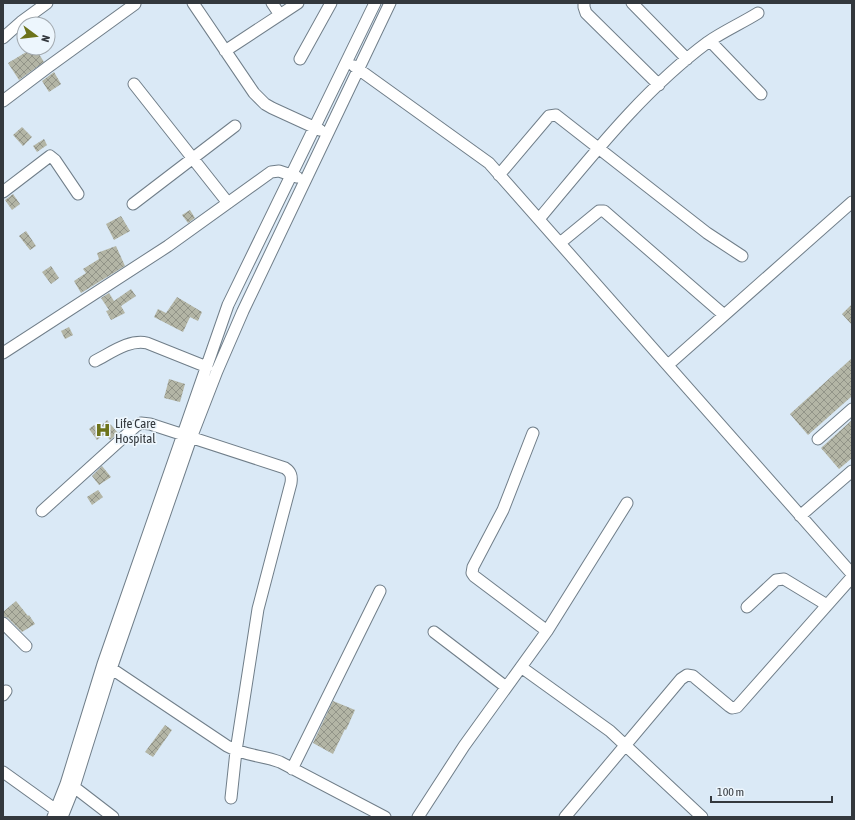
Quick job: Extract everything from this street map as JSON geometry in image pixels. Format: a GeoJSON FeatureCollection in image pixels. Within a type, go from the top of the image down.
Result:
{"type":"FeatureCollection","features":[{"type":"Feature","properties":{"kind":"street"},"geometry":{"type":"LineString","coordinates":[[3,38],[21,22],[47,3]]}},
{"type":"Feature","properties":{"kind":"street"},"geometry":{"type":"LineString","coordinates":[[193,3],[246,84],[260,99],[272,108],[328,134]]}},
{"type":"Feature","properties":{"kind":"street"},"geometry":{"type":"LineString","coordinates":[[272,3],[280,14]]}},
{"type":"Feature","properties":{"kind":"street"},"geometry":{"type":"LineString","coordinates":[[225,51],[298,3]]}},
{"type":"Feature","properties":{"kind":"street"},"geometry":{"type":"LineString","coordinates":[[300,59],[331,3]]}},
{"type":"Feature","properties":{"kind":"street"},"geometry":{"type":"LineString","coordinates":[[57,814],[66,784],[187,436],[207,367],[228,305],[375,3]]}},
{"type":"Feature","properties":{"kind":"street"},"geometry":{"type":"LineString","coordinates":[[187,436],[243,311],[390,3]]}},
{"type":"Feature","properties":{"kind":"street"},"geometry":{"type":"LineString","coordinates":[[584,3],[586,13],[659,85]]}},
{"type":"Feature","properties":{"kind":"street"},"geometry":{"type":"LineString","coordinates":[[632,3],[687,59]]}},
{"type":"Feature","properties":{"kind":"street"},"geometry":{"type":"LineString","coordinates":[[3,101],[135,4]]}},
{"type":"Feature","properties":{"kind":"street"},"geometry":{"type":"LineString","coordinates":[[539,219],[598,148],[644,99],[687,59],[710,41],[758,13]]}},
{"type":"Feature","properties":{"kind":"street"},"geometry":{"type":"LineString","coordinates":[[710,41],[762,94]]}},
{"type":"Feature","properties":{"kind":"street"},"geometry":{"type":"LineString","coordinates":[[346,62],[359,69],[489,163],[500,174],[852,576],[737,707],[732,708],[729,706],[693,676],[687,675],[681,679],[565,817]]}},
{"type":"Feature","properties":{"kind":"street"},"geometry":{"type":"LineString","coordinates":[[134,84],[228,203]]}},
{"type":"Feature","properties":{"kind":"street"},"geometry":{"type":"LineString","coordinates":[[500,174],[549,116],[559,116],[707,233],[742,256]]}},
{"type":"Feature","properties":{"kind":"street"},"geometry":{"type":"LineString","coordinates":[[133,204],[235,126]]}},
{"type":"Feature","properties":{"kind":"street"},"geometry":{"type":"LineString","coordinates":[[3,192],[50,156],[55,160],[78,194]]}},
{"type":"Feature","properties":{"kind":"street"},"geometry":{"type":"LineString","coordinates":[[3,353],[168,246],[271,172],[279,171],[306,180]]}},
{"type":"Feature","properties":{"kind":"street"},"geometry":{"type":"LineString","coordinates":[[668,365],[852,202]]}},
{"type":"Feature","properties":{"kind":"street"},"geometry":{"type":"LineString","coordinates":[[560,243],[600,211],[604,211],[724,316]]}},
{"type":"Feature","properties":{"kind":"street"},"geometry":{"type":"LineString","coordinates":[[95,361],[130,343],[138,342],[147,343],[207,367]]}},
{"type":"Feature","properties":{"kind":"street"},"geometry":{"type":"LineString","coordinates":[[818,440],[852,409]]}},
{"type":"Feature","properties":{"kind":"street"},"geometry":{"type":"LineString","coordinates":[[42,511],[141,423],[150,424],[289,470],[292,478],[261,594],[236,751],[231,798]]}},
{"type":"Feature","properties":{"kind":"street"},"geometry":{"type":"LineString","coordinates":[[533,433],[506,504],[473,567],[472,573],[547,631]]}},
{"type":"Feature","properties":{"kind":"street"},"geometry":{"type":"LineString","coordinates":[[800,516],[852,471]]}},
{"type":"Feature","properties":{"kind":"street"},"geometry":{"type":"LineString","coordinates":[[418,817],[464,746],[547,631],[627,503]]}},
{"type":"Feature","properties":{"kind":"street"},"geometry":{"type":"LineString","coordinates":[[747,607],[776,580],[779,579],[784,579],[828,605]]}},
{"type":"Feature","properties":{"kind":"street"},"geometry":{"type":"LineString","coordinates":[[292,769],[380,591]]}},
{"type":"Feature","properties":{"kind":"street"},"geometry":{"type":"LineString","coordinates":[[3,623],[26,646]]}},
{"type":"Feature","properties":{"kind":"street"},"geometry":{"type":"LineString","coordinates":[[434,632],[506,687]]}},
{"type":"Feature","properties":{"kind":"street"},"geometry":{"type":"LineString","coordinates":[[107,666],[236,751],[271,759],[292,769],[370,813],[385,817]]}},
{"type":"Feature","properties":{"kind":"street"},"geometry":{"type":"LineString","coordinates":[[57,814],[74,787],[107,666]]}},
{"type":"Feature","properties":{"kind":"street"},"geometry":{"type":"LineString","coordinates":[[521,667],[597,721],[626,745],[702,817]]}},
{"type":"Feature","properties":{"kind":"street"},"geometry":{"type":"LineString","coordinates":[[3,772],[57,814]]}},
{"type":"Feature","properties":{"kind":"street"},"geometry":{"type":"LineString","coordinates":[[74,787],[112,817]]}},
{"type":"Feature","properties":{"kind":"building"},"geometry":{"type":"Polygon","coordinates":[[[20,56],[40,56],[44,62],[19,80],[8,63],[20,56]]]}},
{"type":"Feature","properties":{"kind":"building"},"geometry":{"type":"Polygon","coordinates":[[[54,72],[61,84],[49,92],[42,81],[54,72]]]}},
{"type":"Feature","properties":{"kind":"building"},"geometry":{"type":"Polygon","coordinates":[[[22,127],[32,137],[23,146],[13,135],[22,127]]]}},
{"type":"Feature","properties":{"kind":"building"},"geometry":{"type":"Polygon","coordinates":[[[44,139],[47,145],[37,152],[33,146],[44,139]]]}},
{"type":"Feature","properties":{"kind":"building"},"geometry":{"type":"Polygon","coordinates":[[[13,194],[20,204],[12,210],[5,200],[13,194]]]}},
{"type":"Feature","properties":{"kind":"building"},"geometry":{"type":"Polygon","coordinates":[[[190,210],[195,218],[188,223],[182,215],[190,210]]]}},
{"type":"Feature","properties":{"kind":"building"},"geometry":{"type":"Polygon","coordinates":[[[121,216],[130,231],[114,240],[106,224],[121,216]]]}},
{"type":"Feature","properties":{"kind":"building"},"geometry":{"type":"Polygon","coordinates":[[[26,231],[36,246],[30,250],[19,236],[26,231]]]}},
{"type":"Feature","properties":{"kind":"building"},"geometry":{"type":"Polygon","coordinates":[[[116,246],[125,266],[81,293],[74,281],[86,273],[83,269],[99,259],[97,253],[116,246]]]}},
{"type":"Feature","properties":{"kind":"building"},"geometry":{"type":"Polygon","coordinates":[[[51,266],[59,278],[51,284],[42,272],[51,266]]]}},
{"type":"Feature","properties":{"kind":"building"},"geometry":{"type":"Polygon","coordinates":[[[131,289],[136,296],[121,306],[125,313],[111,320],[106,311],[109,310],[101,298],[109,293],[114,301],[131,289]]]}},
{"type":"Feature","properties":{"kind":"building"},"geometry":{"type":"Polygon","coordinates":[[[177,297],[202,312],[198,321],[190,317],[183,332],[154,317],[158,309],[166,313],[177,297]]]}},
{"type":"Feature","properties":{"kind":"building"},"geometry":{"type":"Polygon","coordinates":[[[852,304],[852,325],[842,314],[852,304]]]}},
{"type":"Feature","properties":{"kind":"building"},"geometry":{"type":"Polygon","coordinates":[[[69,327],[73,335],[65,339],[61,331],[69,327]]]}},
{"type":"Feature","properties":{"kind":"building"},"geometry":{"type":"Polygon","coordinates":[[[852,358],[852,396],[808,435],[790,414],[852,358]]]}},
{"type":"Feature","properties":{"kind":"building"},"geometry":{"type":"Polygon","coordinates":[[[169,379],[185,384],[180,402],[164,398],[169,379]]]}},
{"type":"Feature","properties":{"kind":"building"},"geometry":{"type":"Polygon","coordinates":[[[107,420],[118,433],[110,440],[105,434],[97,440],[89,429],[94,425],[98,429],[107,420]]]}},
{"type":"Feature","properties":{"kind":"building"},"geometry":{"type":"Polygon","coordinates":[[[852,420],[852,458],[839,469],[821,448],[852,420]]]}},
{"type":"Feature","properties":{"kind":"building"},"geometry":{"type":"Polygon","coordinates":[[[102,466],[111,477],[99,485],[92,476],[102,466]]]}},
{"type":"Feature","properties":{"kind":"building"},"geometry":{"type":"Polygon","coordinates":[[[98,490],[103,497],[92,505],[87,497],[98,490]]]}},
{"type":"Feature","properties":{"kind":"building"},"geometry":{"type":"Polygon","coordinates":[[[16,601],[35,624],[22,632],[8,618],[3,616],[3,612],[16,601]]]}},
{"type":"Feature","properties":{"kind":"building"},"geometry":{"type":"Polygon","coordinates":[[[333,701],[355,710],[333,754],[313,743],[333,701]]]}},
{"type":"Feature","properties":{"kind":"building"},"geometry":{"type":"Polygon","coordinates":[[[165,725],[172,730],[153,757],[145,752],[165,725]]]}},
{"type":"Feature","properties":{"kind":"place","name":"Life Care Hospital"},"geometry":{"type":"Point","coordinates":[103,430]}}]}
